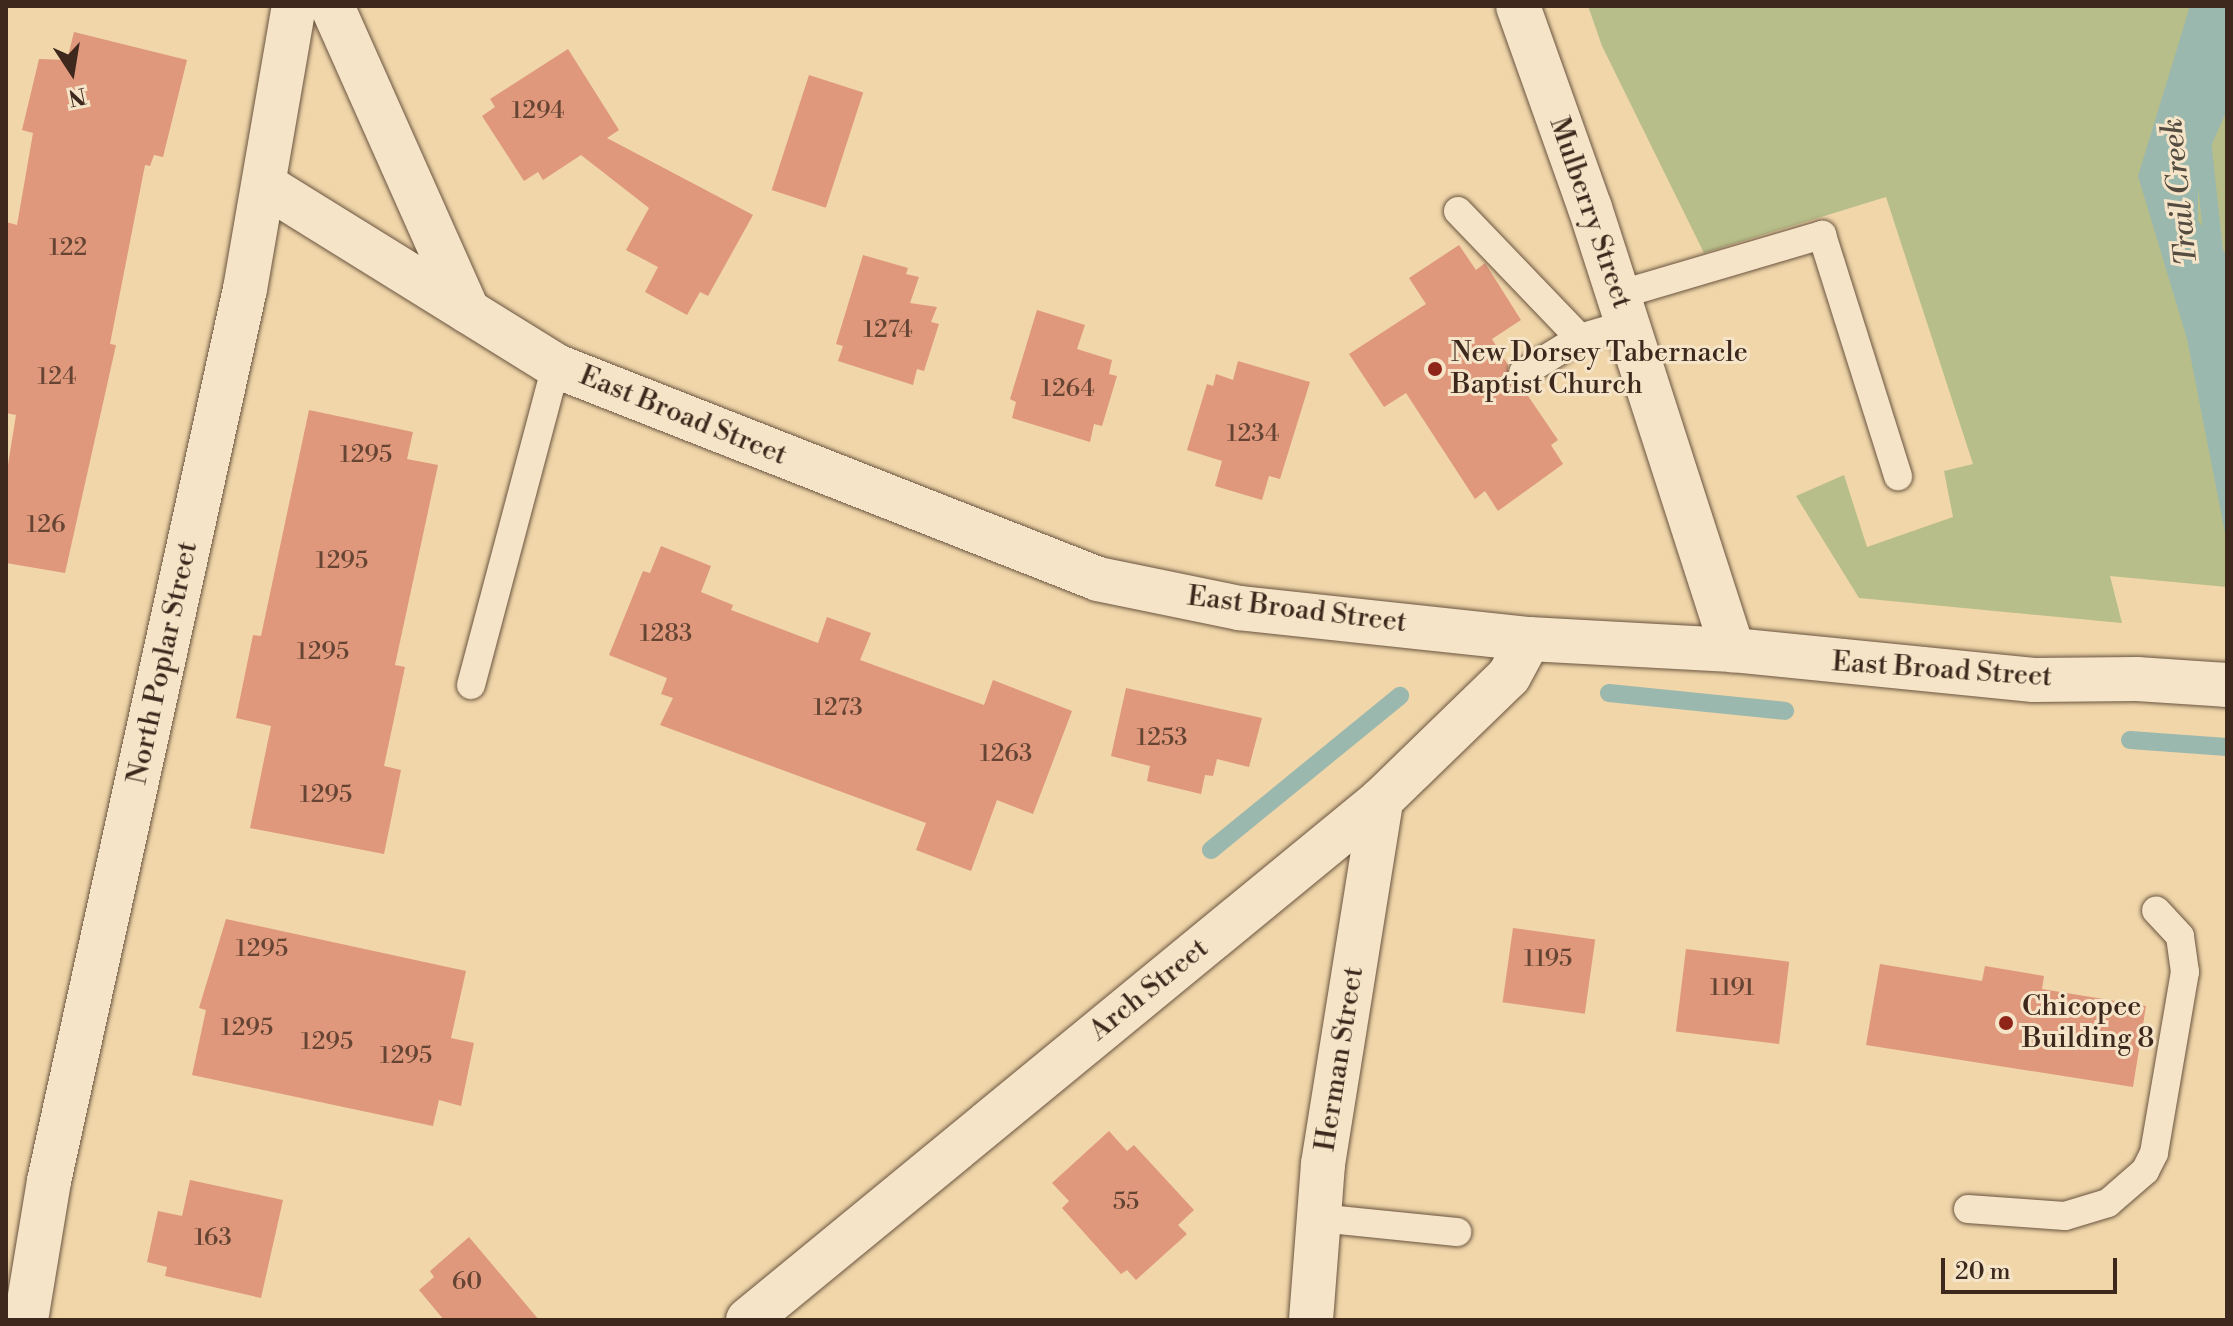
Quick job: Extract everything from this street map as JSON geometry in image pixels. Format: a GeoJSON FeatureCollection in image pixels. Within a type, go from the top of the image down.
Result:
{"type":"FeatureCollection","features":[{"type":"Feature","properties":{"kind":"street","name":"North Poplar Street"},"geometry":{"type":"LineString","coordinates":[[26,1320],[49,1181],[266,186],[294,6]]}},
{"type":"Feature","properties":{"kind":"street"},"geometry":{"type":"LineString","coordinates":[[332,6],[468,311]]}},
{"type":"Feature","properties":{"kind":"street","name":"Mulberry Street"},"geometry":{"type":"LineString","coordinates":[[1518,6],[1623,309],[1733,650]]}},
{"type":"Feature","properties":{"kind":"street","name":"East Broad Street"},"geometry":{"type":"LineString","coordinates":[[266,186],[556,366],[1098,579],[1239,608],[1529,639],[1733,650],[2034,680],[2137,679],[2227,685]]}},
{"type":"Feature","properties":{"kind":"street","name":"Arch Street"},"geometry":{"type":"LineString","coordinates":[[748,1320],[1381,800],[1509,676],[1529,639]]}},
{"type":"Feature","properties":{"kind":"street","name":"Herman Street"},"geometry":{"type":"LineString","coordinates":[[1311,1320],[1319,1218],[1381,800]]}},
{"type":"Feature","properties":{"kind":"lane"},"geometry":{"type":"LineString","coordinates":[[1458,211],[1580,338]]}},
{"type":"Feature","properties":{"kind":"lane"},"geometry":{"type":"LineString","coordinates":[[1523,373],[1623,309],[1822,235],[1898,476]]}},
{"type":"Feature","properties":{"kind":"lane"},"geometry":{"type":"LineString","coordinates":[[471,685],[556,366]]}},
{"type":"Feature","properties":{"kind":"lane"},"geometry":{"type":"LineString","coordinates":[[1968,1209],[2036,1216],[2077,1214],[2108,1203],[2145,1171],[2154,1153],[2185,972],[2180,936],[2156,910]]}},
{"type":"Feature","properties":{"kind":"lane"},"geometry":{"type":"LineString","coordinates":[[1319,1218],[1457,1232]]}},
{"type":"Feature","properties":{"kind":"green space"},"geometry":{"type":"Polygon","coordinates":[[[1588,6],[2227,6],[2227,587],[2110,576],[2122,623],[1859,598],[1796,496],[1844,475],[1867,547],[1953,517],[1944,471],[1973,464],[1886,197],[1704,253],[1602,46],[1588,6]]]}},
{"type":"Feature","properties":{"kind":"water"},"geometry":{"type":"Polygon","coordinates":[[[2190,6],[2227,6],[2227,110],[2198,176],[2198,221],[2227,255],[2227,543],[2187,339],[2138,176],[2190,6]]]}},
{"type":"Feature","properties":{"kind":"building"},"geometry":{"type":"Polygon","coordinates":[[[74,32],[187,60],[163,157],[154,155],[150,166],[145,165],[110,344],[116,345],[65,573],[6,563],[6,477],[16,415],[6,413],[6,222],[17,225],[33,133],[22,130],[39,59],[67,60],[74,32]]]}},
{"type":"Feature","properties":{"kind":"building"},"geometry":{"type":"Polygon","coordinates":[[[568,49],[619,130],[607,138],[753,215],[708,296],[700,292],[687,315],[645,292],[658,267],[626,250],[649,208],[581,155],[543,180],[538,172],[524,181],[482,116],[495,107],[490,99],[568,49]]]}},
{"type":"Feature","properties":{"kind":"building"},"geometry":{"type":"Polygon","coordinates":[[[809,75],[863,93],[826,208],[772,190],[809,75]]]}},
{"type":"Feature","properties":{"kind":"building","name":"New Dorsey Tabernacle Baptist Church"},"geometry":{"type":"Polygon","coordinates":[[[1459,245],[1476,270],[1485,263],[1521,320],[1492,339],[1508,365],[1508,381],[1524,390],[1558,440],[1551,445],[1563,464],[1498,511],[1485,491],[1475,499],[1406,393],[1384,407],[1349,354],[1426,304],[1409,278],[1459,245]]]}},
{"type":"Feature","properties":{"kind":"building"},"geometry":{"type":"Polygon","coordinates":[[[863,255],[908,268],[906,274],[919,277],[910,303],[937,307],[931,322],[939,324],[924,371],[917,369],[913,385],[838,361],[843,346],[836,344],[863,255]]]}},
{"type":"Feature","properties":{"kind":"building"},"geometry":{"type":"Polygon","coordinates":[[[1037,310],[1085,325],[1077,349],[1112,360],[1109,374],[1117,376],[1102,426],[1094,424],[1090,442],[1012,418],[1016,402],[1010,399],[1037,310]]]}},
{"type":"Feature","properties":{"kind":"building"},"geometry":{"type":"Polygon","coordinates":[[[1238,361],[1310,382],[1280,479],[1269,476],[1262,500],[1215,486],[1222,461],[1187,450],[1207,384],[1213,386],[1216,374],[1233,380],[1238,361]]]}},
{"type":"Feature","properties":{"kind":"building"},"geometry":{"type":"Polygon","coordinates":[[[309,410],[413,432],[407,459],[438,465],[395,665],[405,667],[384,766],[401,770],[384,854],[250,828],[271,726],[236,718],[253,635],[261,636],[309,410]]]}},
{"type":"Feature","properties":{"kind":"building"},"geometry":{"type":"Polygon","coordinates":[[[661,546],[711,566],[701,592],[733,605],[731,610],[818,643],[827,617],[871,633],[860,660],[984,705],[993,680],[1072,711],[1033,814],[997,800],[971,871],[916,850],[926,823],[660,725],[673,698],[661,694],[667,678],[609,655],[643,571],[650,573],[661,546]]]}},
{"type":"Feature","properties":{"kind":"building"},"geometry":{"type":"Polygon","coordinates":[[[1126,688],[1262,718],[1249,767],[1217,759],[1213,776],[1205,775],[1201,794],[1147,781],[1150,766],[1111,756],[1126,688]]]}},
{"type":"Feature","properties":{"kind":"building"},"geometry":{"type":"Polygon","coordinates":[[[226,919],[466,971],[451,1038],[474,1043],[461,1106],[439,1100],[433,1126],[192,1075],[206,1010],[199,1008],[226,919]]]}},
{"type":"Feature","properties":{"kind":"building"},"geometry":{"type":"Polygon","coordinates":[[[1513,928],[1595,940],[1585,1014],[1503,1002],[1513,928]]]}},
{"type":"Feature","properties":{"kind":"building"},"geometry":{"type":"Polygon","coordinates":[[[1686,949],[1789,962],[1779,1044],[1676,1031],[1686,949]]]}},
{"type":"Feature","properties":{"kind":"building","name":"Chicopee Building 8"},"geometry":{"type":"Polygon","coordinates":[[[1880,964],[1982,981],[1985,966],[2044,976],[2042,989],[2146,1006],[2133,1087],[1866,1045],[1880,964]]]}},
{"type":"Feature","properties":{"kind":"building"},"geometry":{"type":"Polygon","coordinates":[[[1109,1131],[1127,1151],[1134,1145],[1194,1210],[1178,1225],[1187,1234],[1136,1280],[1127,1270],[1121,1274],[1062,1208],[1069,1201],[1052,1183],[1109,1131]]]}},
{"type":"Feature","properties":{"kind":"building"},"geometry":{"type":"Polygon","coordinates":[[[190,1180],[283,1200],[261,1298],[165,1276],[167,1267],[147,1262],[158,1211],[182,1216],[190,1180]]]}},
{"type":"Feature","properties":{"kind":"building"},"geometry":{"type":"Polygon","coordinates":[[[469,1237],[539,1320],[444,1320],[419,1290],[434,1277],[430,1271],[469,1237]]]}},
{"type":"Feature","properties":{"kind":"waterway","name":"Trail Creek"},"geometry":{"type":"LineString","coordinates":[[2202,139],[2215,260]]}},
{"type":"Feature","properties":{"kind":"waterway"},"geometry":{"type":"LineString","coordinates":[[1609,693],[1785,711]]}},
{"type":"Feature","properties":{"kind":"waterway"},"geometry":{"type":"LineString","coordinates":[[1211,850],[1400,696]]}},
{"type":"Feature","properties":{"kind":"waterway"},"geometry":{"type":"LineString","coordinates":[[2130,740],[2227,747]]}},
{"type":"Feature","properties":{"kind":"place","name":"New Dorsey Tabernacle Baptist Church"},"geometry":{"type":"Point","coordinates":[1435,369]}},
{"type":"Feature","properties":{"kind":"place","name":"Chicopee Building 8"},"geometry":{"type":"Point","coordinates":[2006,1023]}}]}
